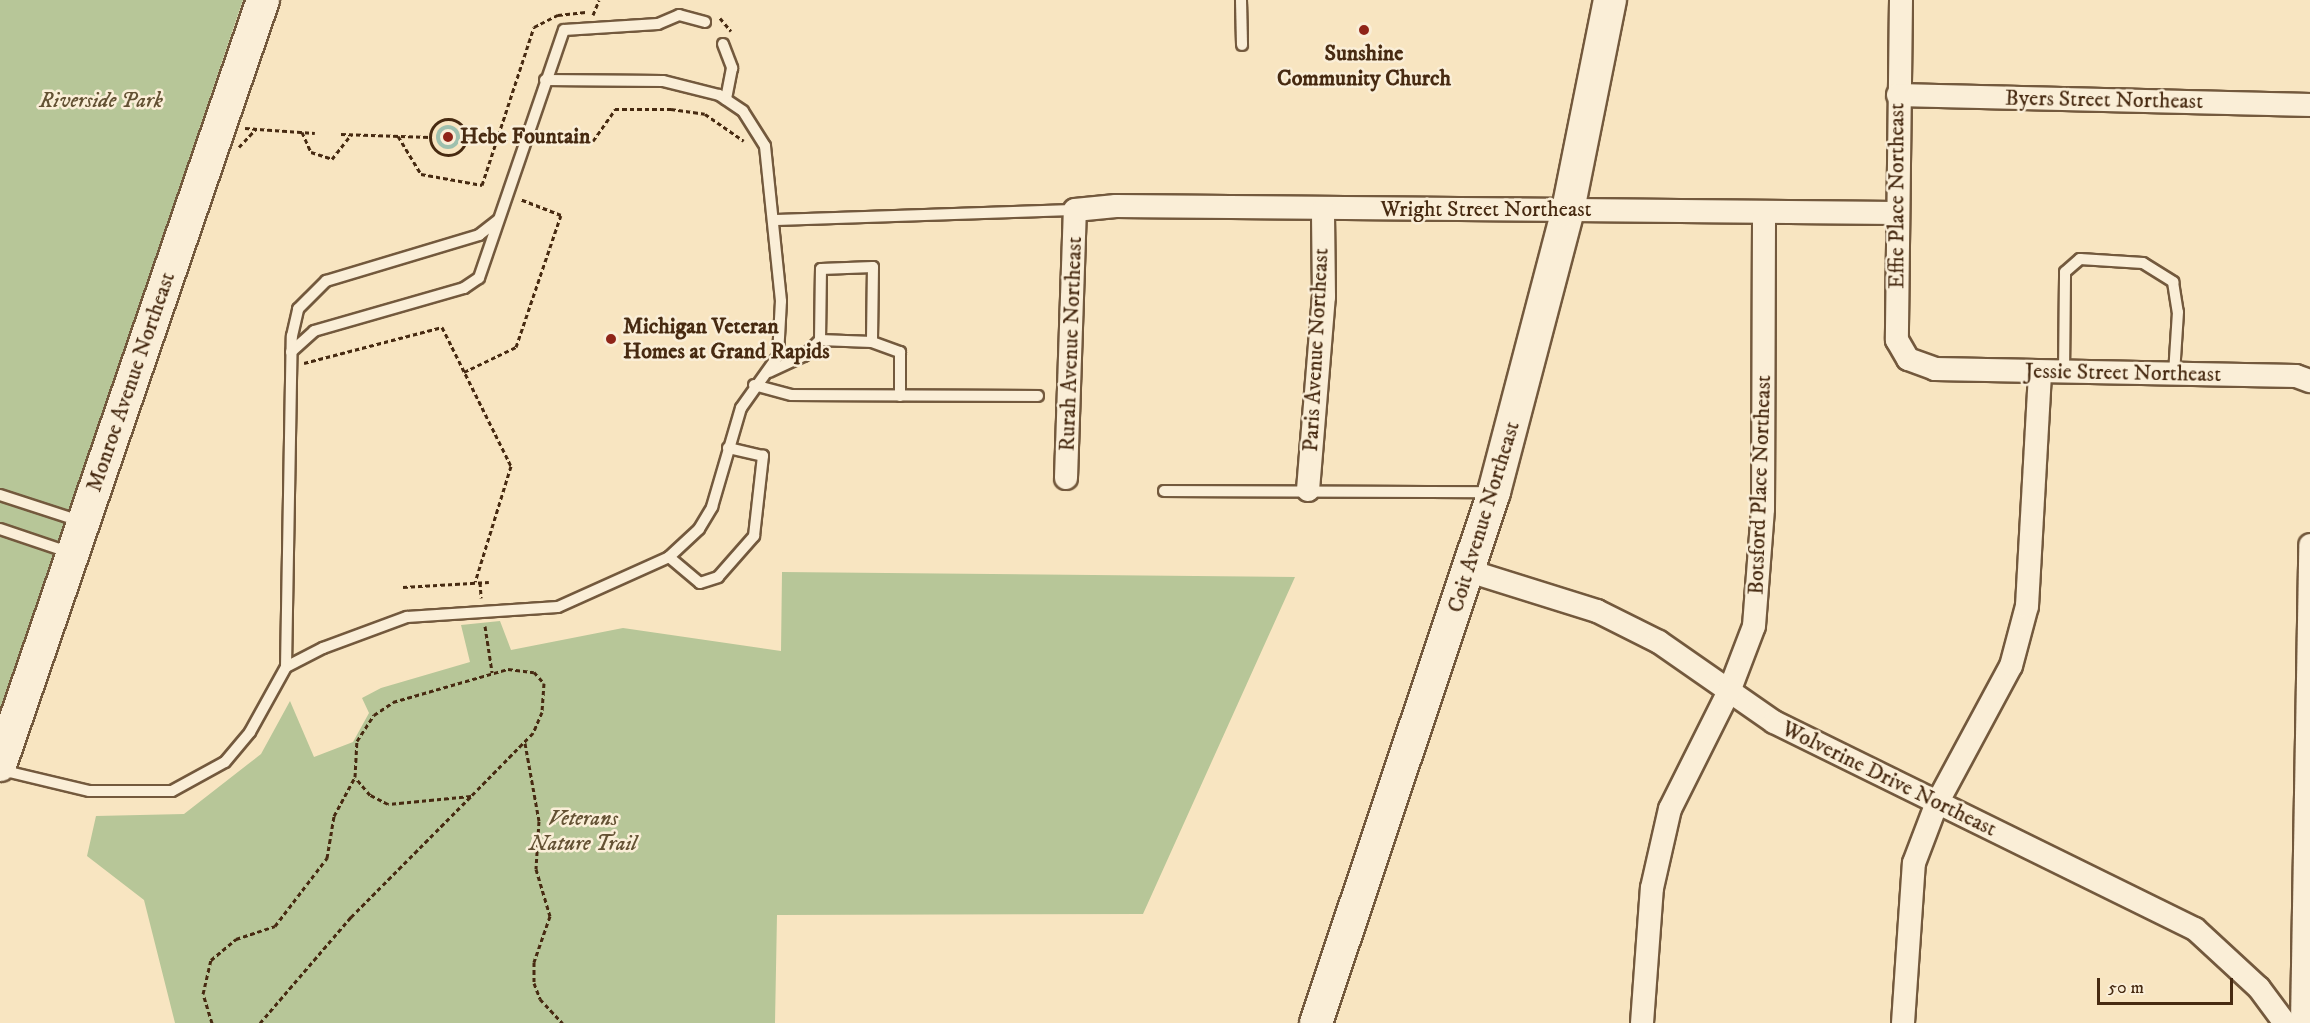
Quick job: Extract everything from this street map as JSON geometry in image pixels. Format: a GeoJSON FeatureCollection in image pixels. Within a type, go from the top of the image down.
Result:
{"type":"FeatureCollection","features":[{"type":"Feature","properties":{"kind":"main road","name":"Monroe Avenue Northeast"},"geometry":{"type":"LineString","coordinates":[[0,765],[262,0]]}},
{"type":"Feature","properties":{"kind":"main road","name":"Coit Avenue Northeast"},"geometry":{"type":"LineString","coordinates":[[1316,1023],[1494,492],[1568,210],[1610,0]]}},
{"type":"Feature","properties":{"kind":"street","name":"Effie Place Northeast"},"geometry":{"type":"LineString","coordinates":[[1901,0],[1898,95],[1897,340],[1916,366],[1935,369]]}},
{"type":"Feature","properties":{"kind":"street","name":"Byers Street Northeast"},"geometry":{"type":"LineString","coordinates":[[1898,95],[2310,105]]}},
{"type":"Feature","properties":{"kind":"street","name":"Wright Street Northeast"},"geometry":{"type":"LineString","coordinates":[[1075,210],[1897,213]]}},
{"type":"Feature","properties":{"kind":"street","name":"Rurah Avenue Northeast"},"geometry":{"type":"LineString","coordinates":[[1066,478],[1075,210]]}},
{"type":"Feature","properties":{"kind":"street","name":"Paris Avenue Northeast"},"geometry":{"type":"LineString","coordinates":[[1308,490],[1324,297],[1323,210]]}},
{"type":"Feature","properties":{"kind":"street","name":"Botsford Place Northeast"},"geometry":{"type":"LineString","coordinates":[[1642,1023],[1652,888],[1670,808],[1730,689],[1754,626],[1763,508],[1764,214]]}},
{"type":"Feature","properties":{"kind":"street","name":"Jessie Street Northeast"},"geometry":{"type":"LineString","coordinates":[[1935,369],[2040,373],[2296,376],[2310,381]]}},
{"type":"Feature","properties":{"kind":"street"},"geometry":{"type":"LineString","coordinates":[[1903,1023],[1913,873],[1936,805],[2010,666],[2027,606],[2040,373]]}},
{"type":"Feature","properties":{"kind":"street"},"geometry":{"type":"LineString","coordinates":[[2300,1020],[2310,545]]}},
{"type":"Feature","properties":{"kind":"street","name":"Wolverine Drive Northeast"},"geometry":{"type":"LineString","coordinates":[[1469,571],[1597,611],[1659,642],[1730,689],[1774,722],[1936,805],[2195,929],[2259,988],[2300,1020]]}},
{"type":"Feature","properties":{"kind":"lane"},"geometry":{"type":"LineString","coordinates":[[1241,0],[1242,45]]}},
{"type":"Feature","properties":{"kind":"lane"},"geometry":{"type":"LineString","coordinates":[[291,358],[314,331],[472,284],[486,266],[524,140],[545,80],[567,28],[658,24],[679,15],[705,22]]}},
{"type":"Feature","properties":{"kind":"lane"},"geometry":{"type":"LineString","coordinates":[[723,44],[732,68],[726,99]]}},
{"type":"Feature","properties":{"kind":"lane"},"geometry":{"type":"LineString","coordinates":[[545,80],[663,81],[726,99],[756,128],[767,159],[774,220],[781,328],[778,356],[769,372]]}},
{"type":"Feature","properties":{"kind":"lane"},"geometry":{"type":"LineString","coordinates":[[774,220],[1075,210]]}},
{"type":"Feature","properties":{"kind":"lane"},"geometry":{"type":"LineString","coordinates":[[0,770],[89,791],[172,791],[206,776],[235,752],[286,667],[291,358],[298,309],[318,285],[479,236],[500,218]]}},
{"type":"Feature","properties":{"kind":"lane"},"geometry":{"type":"LineString","coordinates":[[2064,373],[2066,272],[2080,259],[2144,263],[2173,282],[2178,312],[2174,374]]}},
{"type":"Feature","properties":{"kind":"lane"},"geometry":{"type":"LineString","coordinates":[[286,667],[407,617],[558,607],[669,557],[707,517],[728,448],[754,385],[769,372],[804,356],[820,340],[821,269],[873,267],[872,342]]}},
{"type":"Feature","properties":{"kind":"lane"},"geometry":{"type":"LineString","coordinates":[[820,340],[872,342],[900,352],[900,396]]}},
{"type":"Feature","properties":{"kind":"lane"},"geometry":{"type":"LineString","coordinates":[[754,385],[792,395],[1038,396]]}},
{"type":"Feature","properties":{"kind":"lane"},"geometry":{"type":"LineString","coordinates":[[669,557],[700,583],[718,577],[754,536],[763,456],[728,448]]}},
{"type":"Feature","properties":{"kind":"lane"},"geometry":{"type":"LineString","coordinates":[[1164,491],[1494,492]]}},
{"type":"Feature","properties":{"kind":"lane"},"geometry":{"type":"LineString","coordinates":[[0,495],[84,522]]}},
{"type":"Feature","properties":{"kind":"lane"},"geometry":{"type":"LineString","coordinates":[[0,529],[72,554]]}},
{"type":"Feature","properties":{"kind":"path"},"geometry":{"type":"LineString","coordinates":[[716,14],[735,36]]}},
{"type":"Feature","properties":{"kind":"path"},"geometry":{"type":"LineString","coordinates":[[466,139],[593,141],[615,109],[671,109],[705,114],[767,159]]}},
{"type":"Feature","properties":{"kind":"path"},"geometry":{"type":"LineString","coordinates":[[430,137],[435,123],[454,118],[466,139]]}},
{"type":"Feature","properties":{"kind":"path"},"geometry":{"type":"LineString","coordinates":[[248,128],[315,133]]}},
{"type":"Feature","properties":{"kind":"path"},"geometry":{"type":"LineString","coordinates":[[302,132],[310,152],[332,159],[352,134]]}},
{"type":"Feature","properties":{"kind":"path"},"geometry":{"type":"LineString","coordinates":[[341,134],[430,137]]}},
{"type":"Feature","properties":{"kind":"path"},"geometry":{"type":"LineString","coordinates":[[430,137],[443,154],[461,150],[466,139]]}},
{"type":"Feature","properties":{"kind":"path"},"geometry":{"type":"LineString","coordinates":[[464,372],[516,347],[520,336],[561,215],[524,203]]}},
{"type":"Feature","properties":{"kind":"path"},"geometry":{"type":"LineString","coordinates":[[291,358],[317,363],[434,326],[442,327],[511,466],[475,582]]}},
{"type":"Feature","properties":{"kind":"path"},"geometry":{"type":"LineString","coordinates":[[404,587],[489,582]]}},
{"type":"Feature","properties":{"kind":"path"},"geometry":{"type":"LineString","coordinates":[[212,1023],[203,994],[211,960],[236,939],[269,930],[289,910],[327,858],[334,816],[355,777],[357,741],[381,709],[500,670],[527,670],[544,683],[542,712],[525,743],[351,917],[260,1023]]}},
{"type":"Feature","properties":{"kind":"path"},"geometry":{"type":"LineString","coordinates":[[525,743],[539,821],[536,868],[550,915],[534,963],[534,983],[540,999],[561,1023]]}},
{"type":"Feature","properties":{"kind":"path"},"geometry":{"type":"LineString","coordinates":[[355,777],[370,795],[388,804],[471,796]]}},
{"type":"Feature","properties":{"kind":"green space","name":"Riverside Park"},"geometry":{"type":"Polygon","coordinates":[[[0,0],[243,0],[0,715],[0,0]]]}},
{"type":"Feature","properties":{"kind":"green space","name":"Veterans Nature Trail"},"geometry":{"type":"Polygon","coordinates":[[[782,572],[1295,577],[1143,914],[777,915],[775,1023],[175,1023],[144,900],[87,856],[96,816],[184,814],[261,754],[290,701],[314,757],[353,742],[369,713],[362,698],[381,688],[470,662],[461,625],[500,621],[511,650],[623,628],[781,651],[782,572]]]}},
{"type":"Feature","properties":{"kind":"shaded area","name":"Hebe Fountain"},"geometry":{"type":"Polygon","coordinates":[[[448,125],[456,129],[460,137],[456,145],[448,149],[440,145],[436,137],[440,129],[448,125]]]}},
{"type":"Feature","properties":{"kind":"place","name":"Sunshine Community Church"},"geometry":{"type":"Point","coordinates":[1364,30]}},
{"type":"Feature","properties":{"kind":"place","name":"Hebe Fountain"},"geometry":{"type":"Point","coordinates":[448,137]}},
{"type":"Feature","properties":{"kind":"place","name":"Michigan Veteran Homes at Grand Rapids"},"geometry":{"type":"Point","coordinates":[611,339]}}]}
